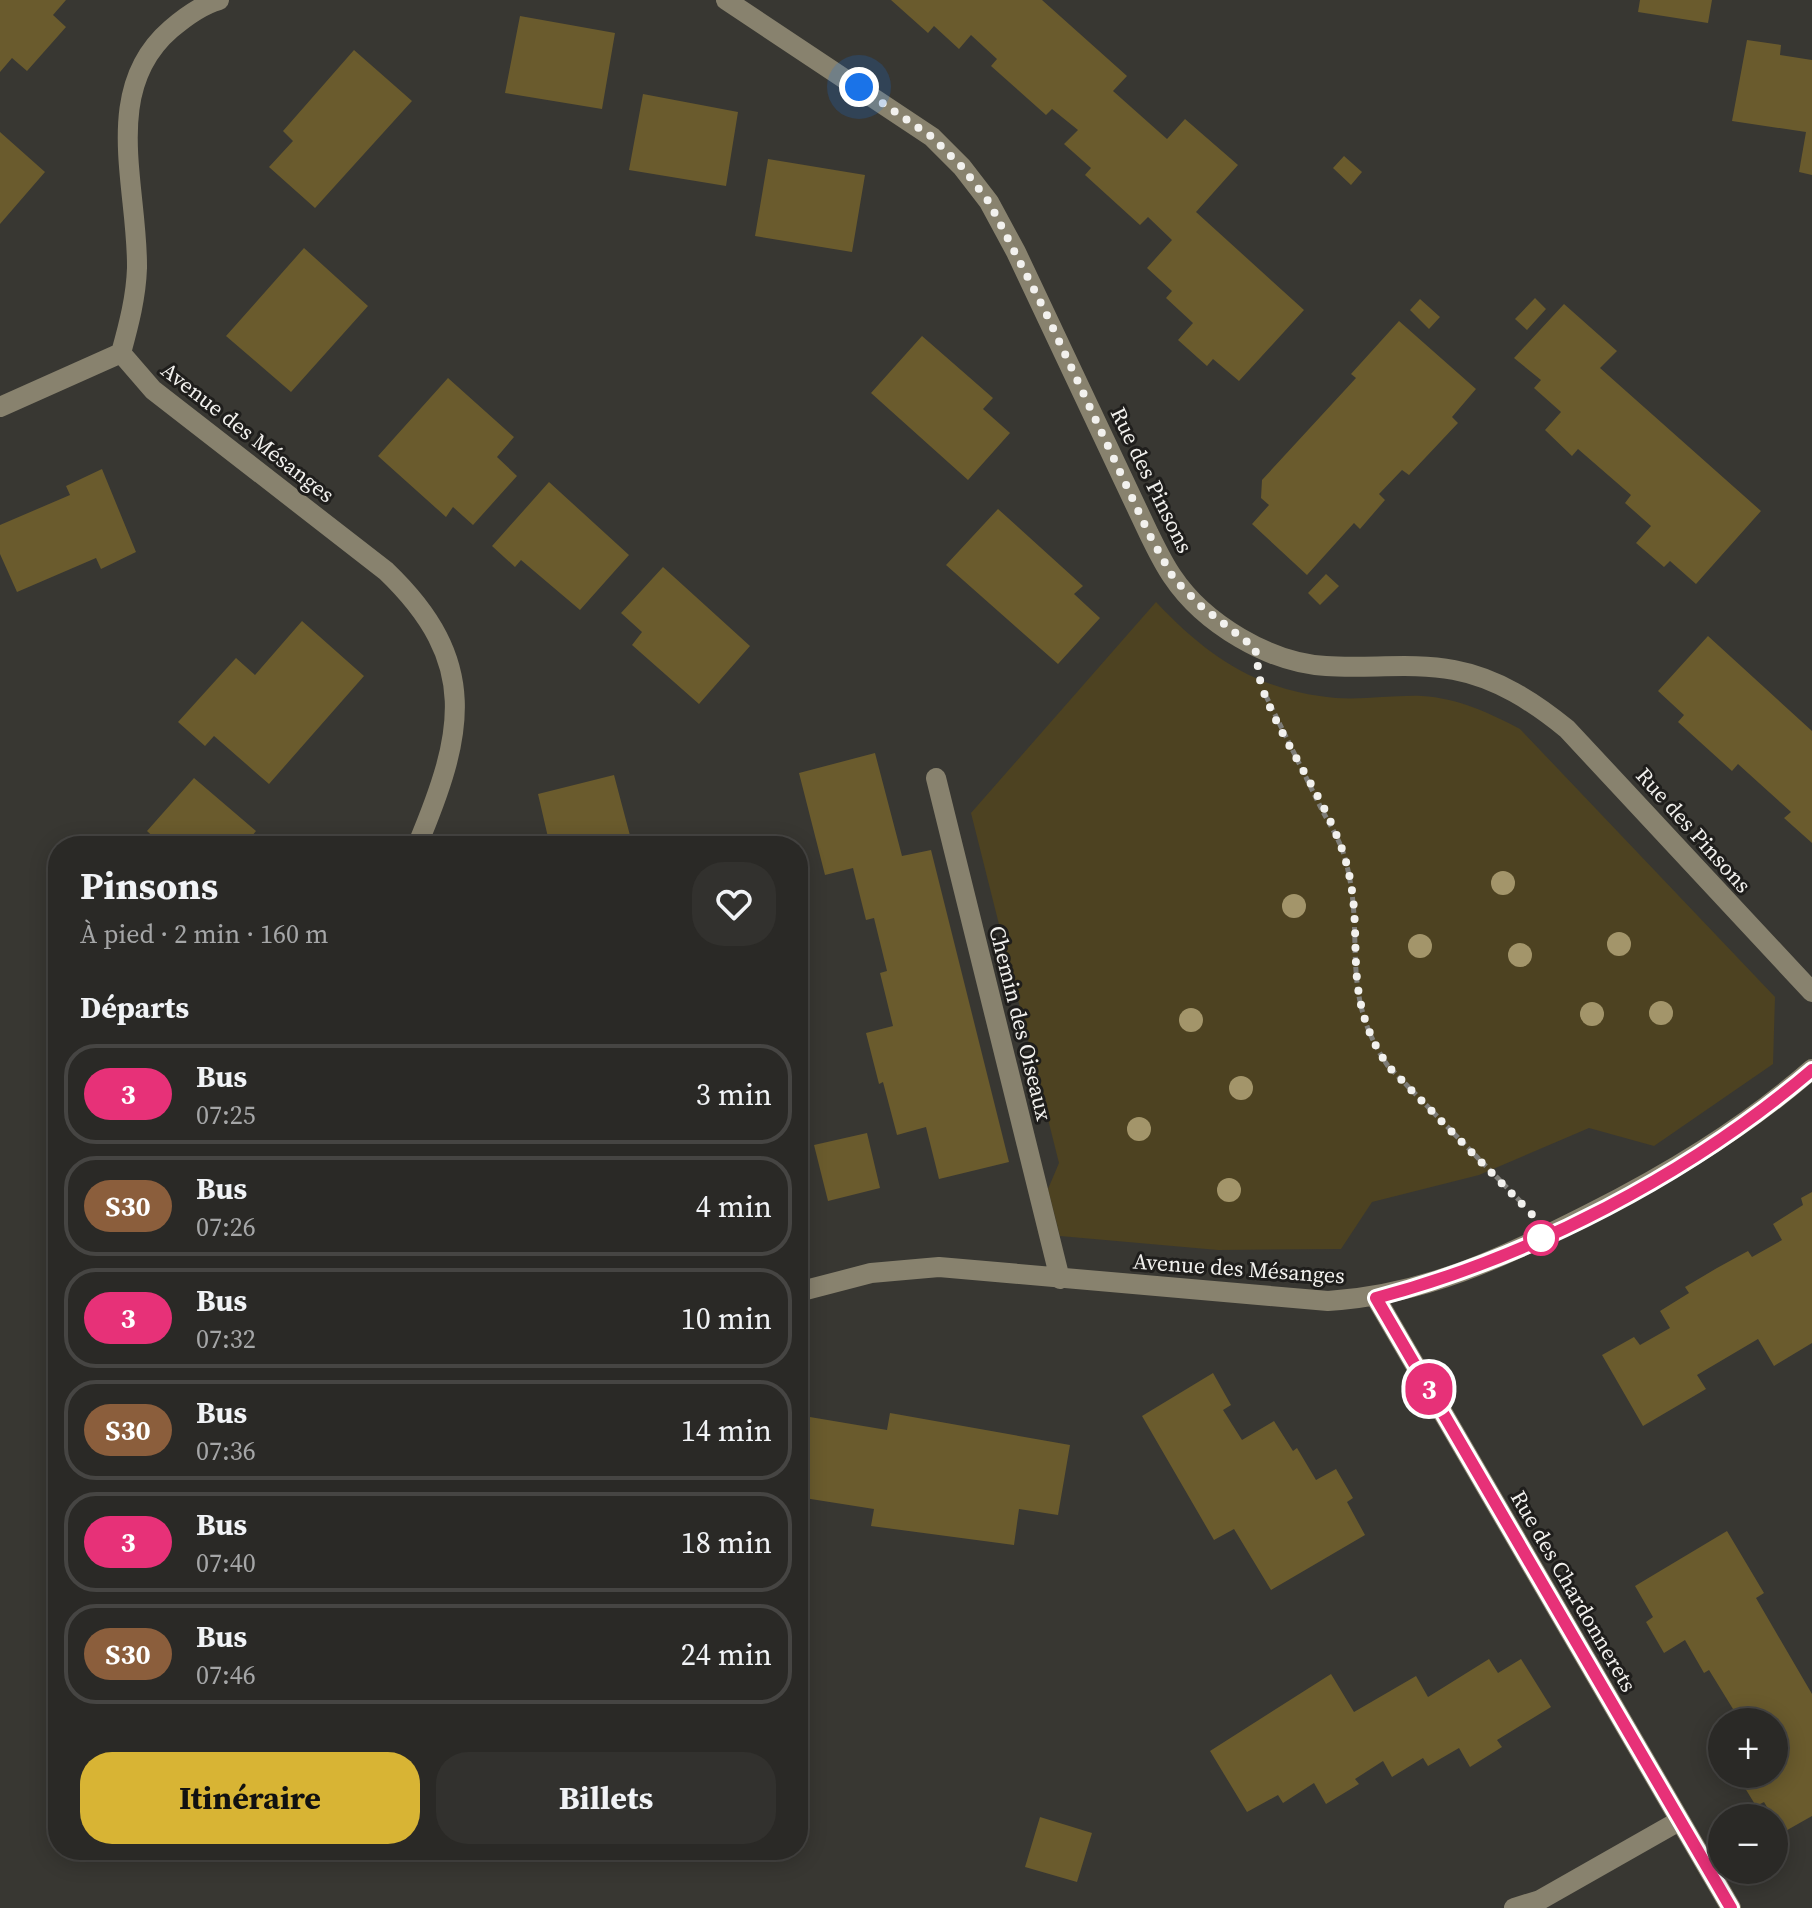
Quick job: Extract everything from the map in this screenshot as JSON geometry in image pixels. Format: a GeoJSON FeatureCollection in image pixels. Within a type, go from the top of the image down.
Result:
{"type":"FeatureCollection","features":[{"type":"Feature","properties":{"kind":"street"},"geometry":{"type":"LineString","coordinates":[[0,407],[121,353],[134,307],[137,268],[128,151],[129,94],[156,42],[183,19],[219,0]]}},
{"type":"Feature","properties":{"kind":"street","name":"Rue des Pinsons"},"geometry":{"type":"LineString","coordinates":[[726,0],[932,137],[962,167],[989,202],[1016,252],[1149,534],[1174,579],[1201,606],[1255,648],[1323,666],[1454,670],[1494,682],[1535,703],[1567,729],[1812,992]]}},
{"type":"Feature","properties":{"kind":"street","name":"Avenue des Mésanges"},"geometry":{"type":"LineString","coordinates":[[121,353],[153,390],[386,571],[411,594],[433,624],[446,654],[456,712],[448,766],[421,836]]}},
{"type":"Feature","properties":{"kind":"street","name":"Chemin des Oiseaux"},"geometry":{"type":"LineString","coordinates":[[936,778],[1060,1279]]}},
{"type":"Feature","properties":{"kind":"street","name":"Avenue des Mésanges"},"geometry":{"type":"LineString","coordinates":[[808,1289],[871,1273],[939,1267],[1328,1301],[1376,1298],[1489,1262],[1551,1234],[1720,1141],[1812,1069]]}},
{"type":"Feature","properties":{"kind":"street","name":"Rue des Chardonnerets"},"geometry":{"type":"LineString","coordinates":[[1376,1298],[1731,1908]]}},
{"type":"Feature","properties":{"kind":"street"},"geometry":{"type":"LineString","coordinates":[[1514,1908],[1540,1900],[1679,1821]]}},
{"type":"Feature","properties":{"kind":"path"},"geometry":{"type":"LineString","coordinates":[[1255,648],[1262,689],[1343,852],[1353,894],[1355,985],[1361,1016],[1372,1042],[1388,1066],[1551,1234]]}},
{"type":"Feature","properties":{"kind":"shaded area"},"geometry":{"type":"Polygon","coordinates":[[[1156,602],[1216,655],[1282,688],[1336,698],[1435,697],[1473,707],[1520,729],[1775,997],[1773,1064],[1654,1146],[1589,1128],[1479,1175],[1372,1202],[1341,1249],[1218,1250],[1060,1236],[1048,1189],[1059,1163],[971,813],[1156,602]]]}},
{"type":"Feature","properties":{"kind":"building"},"geometry":{"type":"Polygon","coordinates":[[[0,0],[66,0],[53,15],[66,27],[27,71],[12,58],[0,72],[0,0]]]}},
{"type":"Feature","properties":{"kind":"building"},"geometry":{"type":"Polygon","coordinates":[[[891,0],[1042,0],[1127,76],[1113,91],[1167,139],[1185,119],[1238,165],[1196,212],[1304,310],[1239,381],[1213,359],[1207,366],[1178,340],[1193,323],[1166,298],[1172,291],[1147,268],[1172,240],[1148,217],[1140,225],[1085,175],[1091,168],[1064,144],[1078,130],[1052,109],[1046,115],[991,66],[997,59],[971,35],[959,49],[934,26],[928,33],[891,0]]]}},
{"type":"Feature","properties":{"kind":"building"},"geometry":{"type":"Polygon","coordinates":[[[1640,0],[1712,0],[1708,23],[1638,12],[1640,0]]]}},
{"type":"Feature","properties":{"kind":"building"},"geometry":{"type":"Polygon","coordinates":[[[520,16],[615,33],[602,109],[505,93],[520,16]]]}},
{"type":"Feature","properties":{"kind":"building"},"geometry":{"type":"Polygon","coordinates":[[[1747,40],[1781,45],[1780,55],[1812,60],[1812,175],[1799,172],[1806,132],[1732,121],[1747,40]]]}},
{"type":"Feature","properties":{"kind":"building"},"geometry":{"type":"Polygon","coordinates":[[[354,50],[412,101],[315,208],[269,167],[293,141],[283,131],[354,50]]]}},
{"type":"Feature","properties":{"kind":"building"},"geometry":{"type":"Polygon","coordinates":[[[643,94],[738,112],[726,186],[629,170],[643,94]]]}},
{"type":"Feature","properties":{"kind":"building"},"geometry":{"type":"Polygon","coordinates":[[[0,132],[45,172],[0,224],[0,132]]]}},
{"type":"Feature","properties":{"kind":"building"},"geometry":{"type":"Polygon","coordinates":[[[1344,156],[1362,172],[1351,185],[1333,168],[1344,156]]]}},
{"type":"Feature","properties":{"kind":"building"},"geometry":{"type":"Polygon","coordinates":[[[768,159],[865,175],[852,252],[755,236],[768,159]]]}},
{"type":"Feature","properties":{"kind":"building"},"geometry":{"type":"Polygon","coordinates":[[[304,248],[368,306],[291,392],[226,336],[304,248]]]}},
{"type":"Feature","properties":{"kind":"building"},"geometry":{"type":"Polygon","coordinates":[[[1535,298],[1546,309],[1527,330],[1515,319],[1535,298]]]}},
{"type":"Feature","properties":{"kind":"building"},"geometry":{"type":"Polygon","coordinates":[[[1420,299],[1440,317],[1429,329],[1410,310],[1420,299]]]}},
{"type":"Feature","properties":{"kind":"building"},"geometry":{"type":"Polygon","coordinates":[[[1564,304],[1617,351],[1600,368],[1761,511],[1696,584],[1670,561],[1664,567],[1636,543],[1651,526],[1625,503],[1631,495],[1578,449],[1572,456],[1545,430],[1561,412],[1534,388],[1541,380],[1514,358],[1564,304]]]}},
{"type":"Feature","properties":{"kind":"building"},"geometry":{"type":"Polygon","coordinates":[[[1399,321],[1476,389],[1452,417],[1458,423],[1409,475],[1402,470],[1379,494],[1385,500],[1360,529],[1354,523],[1307,575],[1252,524],[1269,505],[1261,498],[1262,480],[1356,378],[1351,374],[1399,321]]]}},
{"type":"Feature","properties":{"kind":"building"},"geometry":{"type":"Polygon","coordinates":[[[922,336],[993,398],[983,409],[1010,433],[968,480],[871,393],[922,336]]]}},
{"type":"Feature","properties":{"kind":"building"},"geometry":{"type":"Polygon","coordinates":[[[448,378],[514,437],[497,457],[517,476],[473,525],[453,507],[446,517],[378,456],[448,378]]]}},
{"type":"Feature","properties":{"kind":"building"},"geometry":{"type":"Polygon","coordinates":[[[102,469],[136,552],[101,569],[96,558],[17,592],[0,554],[0,525],[70,495],[66,486],[102,469]]]}},
{"type":"Feature","properties":{"kind":"building"},"geometry":{"type":"Polygon","coordinates":[[[549,482],[629,555],[580,610],[521,560],[515,567],[492,546],[549,482]]]}},
{"type":"Feature","properties":{"kind":"building"},"geometry":{"type":"Polygon","coordinates":[[[998,509],[1083,586],[1074,594],[1100,618],[1058,664],[946,565],[998,509]]]}},
{"type":"Feature","properties":{"kind":"building"},"geometry":{"type":"Polygon","coordinates":[[[663,567],[750,646],[699,704],[632,645],[642,632],[621,613],[663,567]]]}},
{"type":"Feature","properties":{"kind":"building"},"geometry":{"type":"Polygon","coordinates":[[[1326,574],[1339,586],[1320,605],[1308,593],[1326,574]]]}},
{"type":"Feature","properties":{"kind":"building"},"geometry":{"type":"Polygon","coordinates":[[[302,621],[364,676],[269,784],[214,736],[205,746],[178,722],[236,658],[255,675],[302,621]]]}},
{"type":"Feature","properties":{"kind":"building"},"geometry":{"type":"Polygon","coordinates":[[[1708,636],[1812,731],[1812,843],[1784,818],[1791,812],[1738,764],[1732,771],[1678,722],[1684,715],[1658,691],[1708,636]]]}},
{"type":"Feature","properties":{"kind":"building"},"geometry":{"type":"Polygon","coordinates":[[[875,753],[902,856],[931,850],[1009,1162],[939,1179],[926,1127],[897,1135],[883,1082],[879,1084],[866,1033],[893,1026],[880,973],[887,971],[874,918],[866,920],[853,868],[825,875],[799,773],[875,753]]]}},
{"type":"Feature","properties":{"kind":"building"},"geometry":{"type":"Polygon","coordinates":[[[614,775],[630,836],[548,836],[538,794],[614,775]]]}},
{"type":"Feature","properties":{"kind":"building"},"geometry":{"type":"Polygon","coordinates":[[[194,778],[256,831],[252,836],[152,836],[147,831],[194,778]]]}},
{"type":"Feature","properties":{"kind":"building"},"geometry":{"type":"Polygon","coordinates":[[[867,1133],[880,1188],[828,1201],[814,1145],[867,1133]]]}},
{"type":"Feature","properties":{"kind":"building"},"geometry":{"type":"Polygon","coordinates":[[[1812,1192],[1812,1343],[1774,1366],[1758,1339],[1697,1375],[1706,1389],[1643,1426],[1602,1355],[1634,1337],[1640,1345],[1670,1328],[1660,1311],[1689,1293],[1685,1287],[1748,1251],[1752,1257],[1782,1240],[1773,1224],[1803,1205],[1801,1198],[1812,1192]]]}},
{"type":"Feature","properties":{"kind":"building"},"geometry":{"type":"Polygon","coordinates":[[[1213,1373],[1231,1405],[1223,1410],[1242,1440],[1274,1421],[1293,1451],[1297,1448],[1316,1480],[1336,1469],[1353,1498],[1347,1502],[1365,1535],[1271,1590],[1234,1529],[1214,1540],[1142,1416],[1213,1373]]]}},
{"type":"Feature","properties":{"kind":"building"},"geometry":{"type":"Polygon","coordinates":[[[890,1413],[1070,1445],[1058,1515],[1019,1509],[1014,1545],[871,1526],[874,1509],[808,1499],[808,1417],[887,1430],[890,1413]]]}},
{"type":"Feature","properties":{"kind":"building"},"geometry":{"type":"Polygon","coordinates":[[[1727,1531],[1764,1593],[1756,1598],[1812,1694],[1812,1816],[1788,1830],[1788,1804],[1755,1804],[1745,1788],[1788,1788],[1788,1708],[1732,1708],[1709,1670],[1704,1673],[1685,1640],[1664,1653],[1646,1622],[1653,1617],[1635,1586],[1727,1531]]]}},
{"type":"Feature","properties":{"kind":"building"},"geometry":{"type":"Polygon","coordinates":[[[1489,1659],[1498,1673],[1521,1659],[1551,1707],[1497,1740],[1502,1747],[1470,1767],[1459,1748],[1428,1766],[1423,1758],[1392,1777],[1383,1761],[1355,1779],[1359,1784],[1326,1804],[1314,1783],[1283,1803],[1278,1795],[1247,1812],[1210,1751],[1331,1674],[1354,1712],[1416,1676],[1428,1697],[1489,1659]]]}},
{"type":"Feature","properties":{"kind":"building"},"geometry":{"type":"Polygon","coordinates":[[[1040,1817],[1092,1833],[1077,1882],[1025,1867],[1040,1817]]]}},
{"type":"Feature","properties":{"kind":"bus line","name":"3"},"geometry":{"type":"LineString","coordinates":[[1731,1908],[1376,1298],[1425,1285],[1489,1262],[1642,1187],[1730,1134],[1812,1070]]}},
{"type":"Feature","properties":{"kind":"route"},"geometry":{"type":"LineString","coordinates":[[859,87],[932,137],[962,167],[989,202],[1044,309],[1149,534],[1174,579],[1201,606],[1255,648],[1262,689],[1343,852],[1353,894],[1355,985],[1361,1016],[1372,1042],[1388,1066],[1551,1234],[1541,1238]]}}]}
